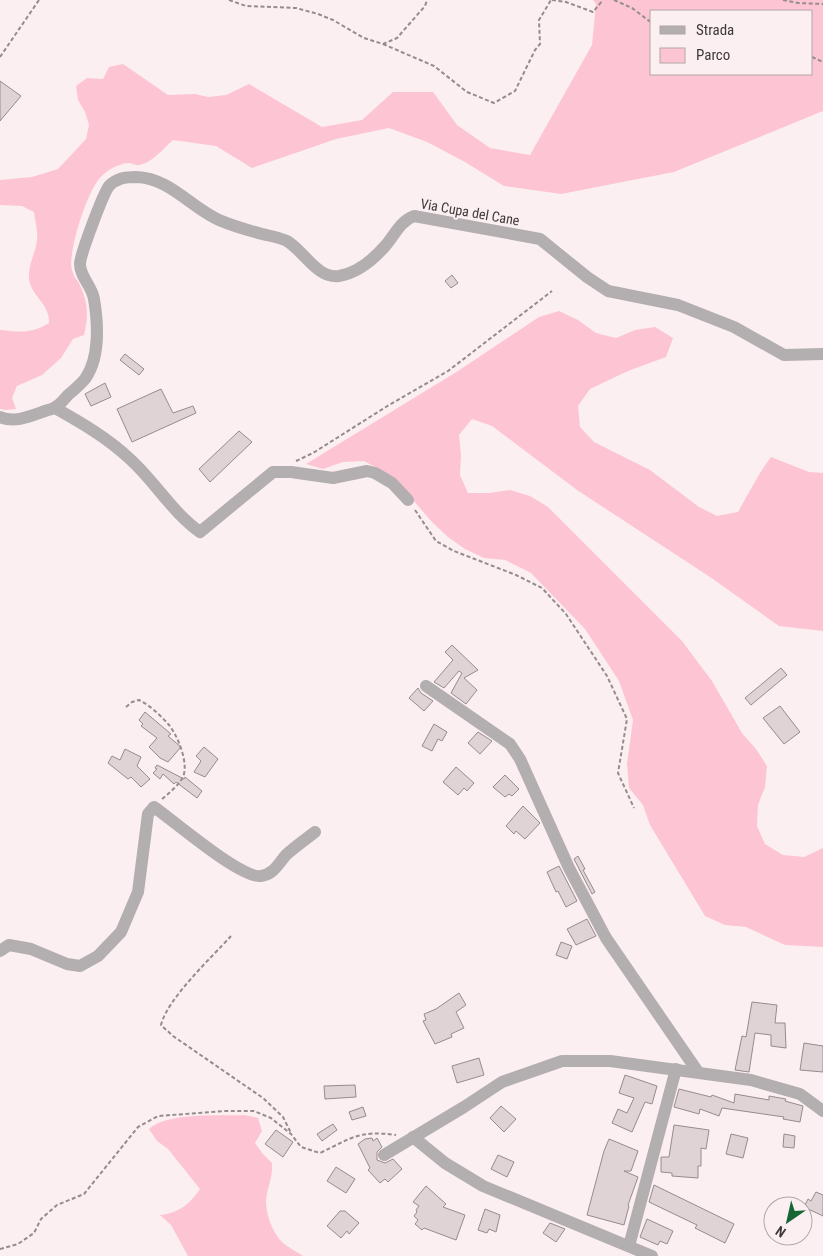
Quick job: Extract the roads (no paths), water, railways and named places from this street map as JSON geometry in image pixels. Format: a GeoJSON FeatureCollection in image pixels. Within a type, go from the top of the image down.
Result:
{"type":"FeatureCollection","features":[{"type":"Feature","properties":{"kind":"street","name":"Via Cupa del Cane"},"geometry":{"type":"LineString","coordinates":[[0,418],[19,419],[55,408],[85,379],[95,357],[97,332],[94,296],[82,274],[79,263],[103,196],[115,181],[124,176],[143,177],[167,185],[217,219],[239,228],[281,238],[296,248],[313,266],[324,273],[337,276],[360,268],[386,245],[406,220],[414,216],[540,239],[586,277],[608,291],[678,305],[734,327],[784,354],[823,354]]}},
{"type":"Feature","properties":{"kind":"street"},"geometry":{"type":"LineString","coordinates":[[55,408],[110,442],[125,454],[185,522],[200,532],[273,472],[291,472],[333,478],[366,471],[375,472],[392,483],[408,500]]}},
{"type":"Feature","properties":{"kind":"street"},"geometry":{"type":"LineString","coordinates":[[426,686],[510,744],[520,759],[569,868],[606,938],[698,1072]]}},
{"type":"Feature","properties":{"kind":"street"},"geometry":{"type":"LineString","coordinates":[[0,950],[9,945],[31,949],[66,964],[80,966],[98,956],[121,932],[138,892],[148,814],[154,807],[243,871],[261,876],[275,870],[287,854],[315,832]]}},
{"type":"Feature","properties":{"kind":"street"},"geometry":{"type":"LineString","coordinates":[[384,1155],[502,1082],[562,1061],[610,1061],[751,1080],[800,1094],[823,1111]]}},
{"type":"Feature","properties":{"kind":"street"},"geometry":{"type":"LineString","coordinates":[[629,1246],[676,1069]]}},
{"type":"Feature","properties":{"kind":"street"},"geometry":{"type":"LineString","coordinates":[[413,1137],[445,1163],[483,1186],[652,1256]]}}]}
